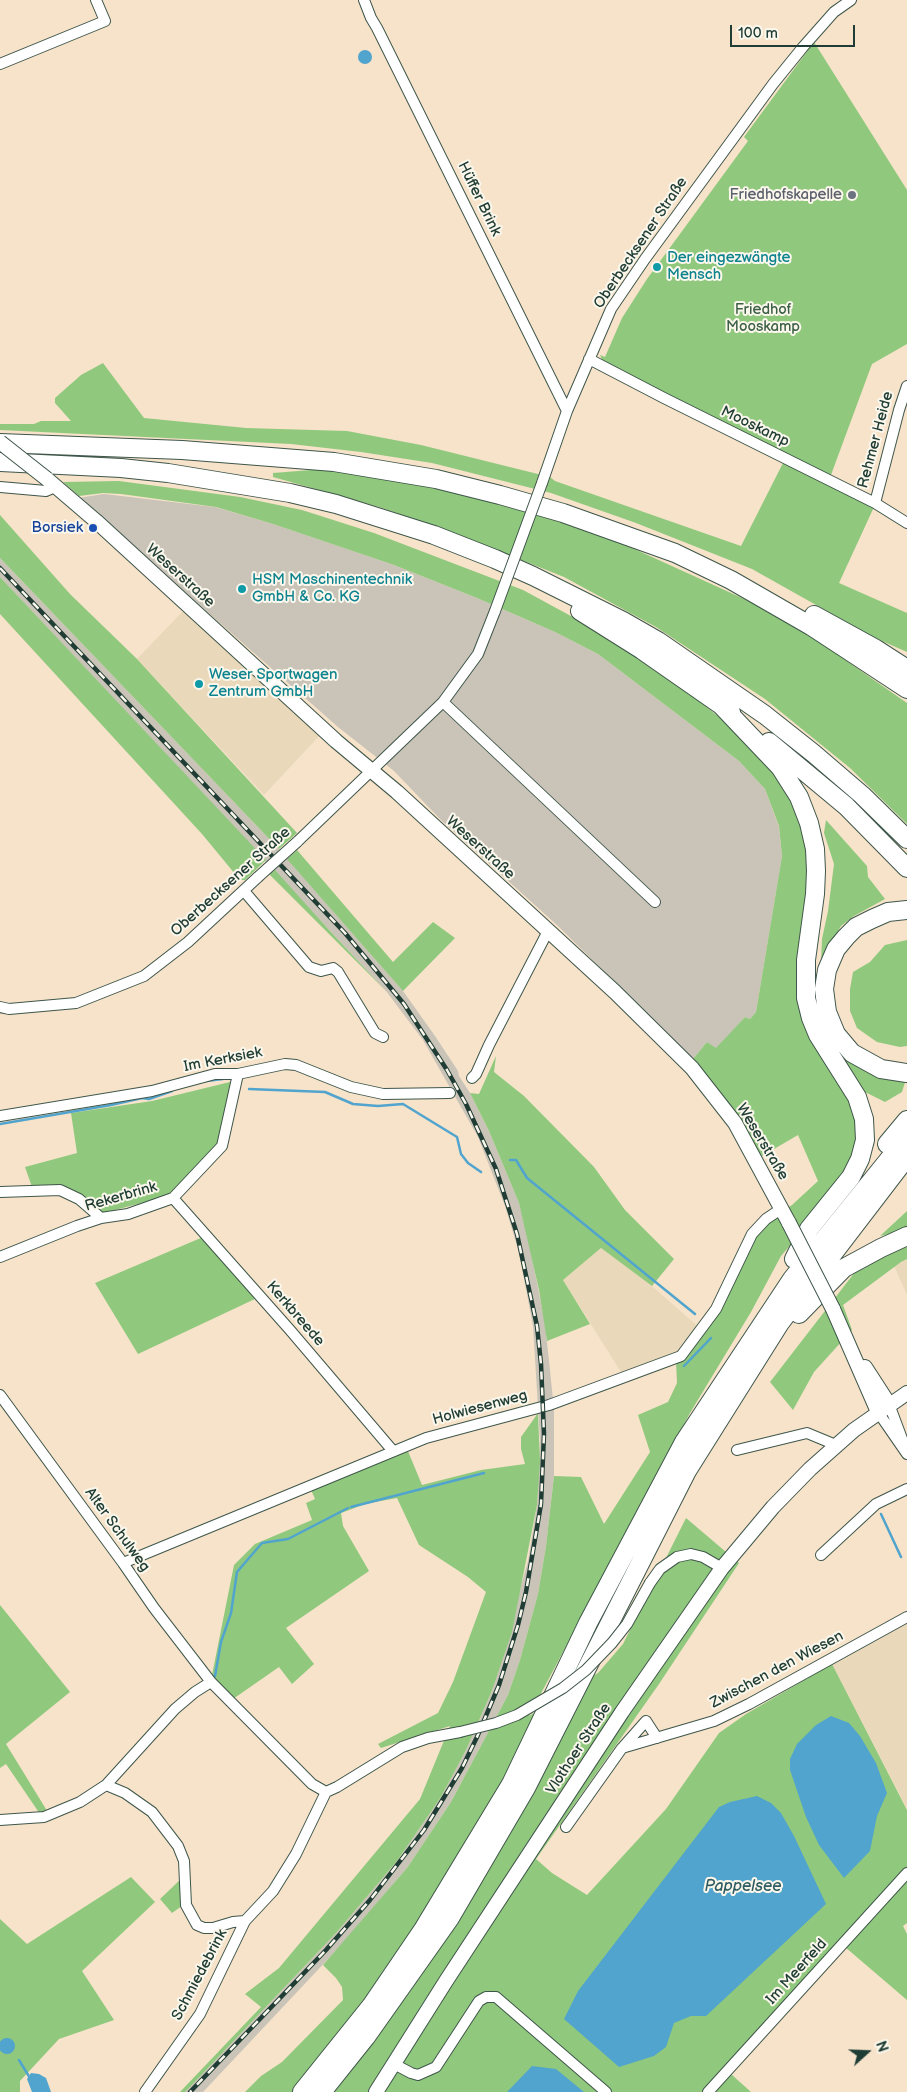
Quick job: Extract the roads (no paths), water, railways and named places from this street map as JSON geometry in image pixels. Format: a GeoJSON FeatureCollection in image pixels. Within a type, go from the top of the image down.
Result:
{"type":"FeatureCollection","features":[{"type":"Feature","properties":{"kind":"highway"},"geometry":{"type":"LineString","coordinates":[[0,442],[246,454],[334,462],[436,480],[500,495],[563,513],[675,553],[731,580],[811,626],[907,689]]}},
{"type":"Feature","properties":{"kind":"highway"},"geometry":{"type":"LineString","coordinates":[[0,462],[121,468],[168,473],[290,493],[336,504],[434,535],[533,576],[658,641],[765,715],[862,794],[907,839]]}},
{"type":"Feature","properties":{"kind":"highway"},"geometry":{"type":"LineString","coordinates":[[533,576],[581,611],[642,650],[721,705],[846,806],[907,868]]}},
{"type":"Feature","properties":{"kind":"highway"},"geometry":{"type":"LineString","coordinates":[[731,580],[777,595],[876,649],[907,669]]}},
{"type":"Feature","properties":{"kind":"highway"},"geometry":{"type":"LineString","coordinates":[[876,649],[907,662]]}},
{"type":"Feature","properties":{"kind":"highway"},"geometry":{"type":"LineString","coordinates":[[721,705],[780,767],[799,797],[809,823],[814,849],[816,894],[806,960],[806,998],[818,1035],[857,1097],[864,1119],[864,1140],[860,1159],[851,1177],[810,1229],[790,1267]]}},
{"type":"Feature","properties":{"kind":"highway"},"geometry":{"type":"LineString","coordinates":[[907,910],[888,912],[856,927],[836,949],[827,970],[824,989],[827,1012],[836,1034],[852,1053],[881,1069],[907,1073]]}},
{"type":"Feature","properties":{"kind":"highway"},"geometry":{"type":"LineString","coordinates":[[684,1442],[703,1394],[752,1319],[790,1267],[907,1120]]}},
{"type":"Feature","properties":{"kind":"highway"},"geometry":{"type":"LineString","coordinates":[[302,2092],[371,2006],[424,1928],[511,1784],[588,1623],[684,1442],[792,1279],[907,1137]]}},
{"type":"Feature","properties":{"kind":"highway"},"geometry":{"type":"LineString","coordinates":[[322,2092],[366,2037],[450,1918],[526,1788],[687,1471],[780,1323],[907,1157]]}},
{"type":"Feature","properties":{"kind":"highway"},"geometry":{"type":"LineString","coordinates":[[687,1471],[721,1429],[798,1314],[907,1173]]}},
{"type":"Feature","properties":{"kind":"highway"},"geometry":{"type":"LineString","coordinates":[[798,1314],[844,1268],[907,1236]]}},
{"type":"Feature","properties":{"kind":"street"},"geometry":{"type":"LineString","coordinates":[[0,64],[105,21],[96,0]]}},
{"type":"Feature","properties":{"kind":"street","name":"Hüffer Brink"},"geometry":{"type":"LineString","coordinates":[[364,0],[371,18],[566,411]]}},
{"type":"Feature","properties":{"kind":"street","name":"Oberbecksener Straße"},"geometry":{"type":"LineString","coordinates":[[0,1008],[9,1009],[76,1003],[144,976],[188,942],[244,891],[443,702],[478,654],[542,483],[566,411],[611,309],[714,164],[802,47],[834,12],[851,0]]}},
{"type":"Feature","properties":{"kind":"street","name":"Mooskamp"},"geometry":{"type":"LineString","coordinates":[[589,359],[875,502],[907,523]]}},
{"type":"Feature","properties":{"kind":"street","name":"Rehmer Heide"},"geometry":{"type":"LineString","coordinates":[[875,502],[907,386]]}},
{"type":"Feature","properties":{"kind":"street","name":"Weserstraße"},"geometry":{"type":"LineString","coordinates":[[0,442],[96,521],[336,741],[372,770],[615,992],[692,1068],[735,1123],[789,1223],[907,1453]]}},
{"type":"Feature","properties":{"kind":"street"},"geometry":{"type":"LineString","coordinates":[[0,487],[46,491],[51,483]]}},
{"type":"Feature","properties":{"kind":"street"},"geometry":{"type":"LineString","coordinates":[[443,702],[655,902]]}},
{"type":"Feature","properties":{"kind":"street"},"geometry":{"type":"LineString","coordinates":[[244,891],[309,967],[321,971],[332,968],[338,972],[375,1033],[383,1037]]}},
{"type":"Feature","properties":{"kind":"street"},"geometry":{"type":"LineString","coordinates":[[472,1078],[476,1074],[548,931]]}},
{"type":"Feature","properties":{"kind":"street","name":"Im Kerksiek"},"geometry":{"type":"LineString","coordinates":[[0,1116],[152,1091],[214,1074],[238,1074],[285,1064],[296,1065],[351,1087],[383,1094],[450,1093]]}},
{"type":"Feature","properties":{"kind":"street","name":"Rekerbrink"},"geometry":{"type":"LineString","coordinates":[[0,1258],[101,1218],[128,1214],[173,1198],[222,1146],[238,1074]]}},
{"type":"Feature","properties":{"kind":"street"},"geometry":{"type":"LineString","coordinates":[[0,1192],[60,1190],[79,1199],[101,1218]]}},
{"type":"Feature","properties":{"kind":"street","name":"Kerkbreede"},"geometry":{"type":"LineString","coordinates":[[173,1198],[290,1330],[393,1451]]}},
{"type":"Feature","properties":{"kind":"street","name":"Holwiesenweg"},"geometry":{"type":"LineString","coordinates":[[123,1563],[426,1438],[549,1405],[681,1356],[716,1309],[752,1234],[766,1219],[781,1209]]}},
{"type":"Feature","properties":{"kind":"street","name":"Vlothoer Straße"},"geometry":{"type":"LineString","coordinates":[[376,2092],[451,1973],[622,1712],[722,1568],[773,1507],[836,1445],[883,1408],[907,1392]]}},
{"type":"Feature","properties":{"kind":"street","name":"Alter Schulweg"},"geometry":{"type":"LineString","coordinates":[[0,1395],[154,1608],[211,1682],[312,1784],[326,1792]]}},
{"type":"Feature","properties":{"kind":"street"},"geometry":{"type":"LineString","coordinates":[[737,1450],[807,1433],[836,1445]]}},
{"type":"Feature","properties":{"kind":"street"},"geometry":{"type":"LineString","coordinates":[[821,1555],[876,1504],[907,1489]]}},
{"type":"Feature","properties":{"kind":"street"},"geometry":{"type":"LineString","coordinates":[[326,1792],[402,1748],[428,1738],[496,1723],[517,1715],[563,1688],[586,1670],[612,1643],[627,1624],[660,1569],[677,1558],[691,1554],[703,1557],[722,1568]]}},
{"type":"Feature","properties":{"kind":"street","name":"Zwischen den Wiesen"},"geometry":{"type":"LineString","coordinates":[[622,1748],[714,1721],[749,1704],[907,1617]]}},
{"type":"Feature","properties":{"kind":"street"},"geometry":{"type":"LineString","coordinates":[[0,1820],[44,1818],[80,1802],[106,1785],[175,1709],[195,1692],[211,1682]]}},
{"type":"Feature","properties":{"kind":"street"},"geometry":{"type":"LineString","coordinates":[[566,1828],[622,1748],[646,1721],[657,1738]]}},
{"type":"Feature","properties":{"kind":"street"},"geometry":{"type":"LineString","coordinates":[[106,1785],[125,1793],[152,1812],[178,1846],[184,1861],[186,1904],[197,1925],[204,1928],[212,1928],[233,1922],[245,1921]]}},
{"type":"Feature","properties":{"kind":"street","name":"Schmiedebrink"},"geometry":{"type":"LineString","coordinates":[[145,2092],[200,2014],[245,1921],[273,1891],[296,1854],[326,1792]]}},
{"type":"Feature","properties":{"kind":"street","name":"Im Meerfeld"},"geometry":{"type":"LineString","coordinates":[[708,2092],[907,1873]]}},
{"type":"Feature","properties":{"kind":"street"},"geometry":{"type":"LineString","coordinates":[[394,2064],[418,2075],[436,2068],[479,2001],[496,1997],[606,2092]]}},
{"type":"Feature","properties":{"kind":"water"},"geometry":{"type":"Polygon","coordinates":[[[362,50],[368,50],[372,57],[368,64],[362,64],[358,60],[358,54],[362,50]]]}},
{"type":"Feature","properties":{"kind":"water"},"geometry":{"type":"Polygon","coordinates":[[[831,1716],[849,1723],[860,1736],[876,1763],[887,1793],[877,1816],[870,1851],[844,1878],[819,1845],[806,1817],[790,1770],[790,1759],[797,1744],[816,1725],[831,1716]]]}},
{"type":"Feature","properties":{"kind":"water","name":"Pappelsee"},"geometry":{"type":"Polygon","coordinates":[[[757,1796],[771,1803],[781,1813],[826,1904],[706,2016],[691,2016],[674,2023],[666,2047],[654,2056],[619,2067],[564,2019],[578,1991],[719,1807],[730,1802],[757,1796]]]}},
{"type":"Feature","properties":{"kind":"water"},"geometry":{"type":"Polygon","coordinates":[[[4,2038],[10,2038],[15,2043],[13,2052],[4,2054],[-1,2049],[-1,2043],[4,2038]]]}},
{"type":"Feature","properties":{"kind":"water"},"geometry":{"type":"Polygon","coordinates":[[[532,2066],[556,2069],[584,2092],[507,2092],[532,2066]]]}},
{"type":"Feature","properties":{"kind":"water"},"geometry":{"type":"Polygon","coordinates":[[[31,2073],[39,2074],[46,2078],[51,2092],[32,2092],[27,2079],[31,2073]]]}},
{"type":"Feature","properties":{"kind":"waterway"},"geometry":{"type":"LineString","coordinates":[[206,1081],[223,1079]]}},
{"type":"Feature","properties":{"kind":"waterway"},"geometry":{"type":"LineString","coordinates":[[249,1089],[325,1092],[353,1104],[378,1106],[403,1104],[457,1137],[461,1154],[468,1163],[481,1172]]}},
{"type":"Feature","properties":{"kind":"waterway"},"geometry":{"type":"LineString","coordinates":[[0,1124],[142,1098],[149,1099],[172,1091]]}},
{"type":"Feature","properties":{"kind":"waterway"},"geometry":{"type":"LineString","coordinates":[[510,1160],[516,1160],[527,1178],[695,1314]]}},
{"type":"Feature","properties":{"kind":"waterway"},"geometry":{"type":"LineString","coordinates":[[684,1366],[711,1338]]}},
{"type":"Feature","properties":{"kind":"waterway"},"geometry":{"type":"LineString","coordinates":[[351,1507],[484,1473]]}},
{"type":"Feature","properties":{"kind":"waterway"},"geometry":{"type":"LineString","coordinates":[[215,1676],[221,1642],[231,1613],[237,1572],[262,1543],[288,1539],[348,1508]]}},
{"type":"Feature","properties":{"kind":"waterway"},"geometry":{"type":"LineString","coordinates":[[881,1514],[901,1557]]}},
{"type":"Feature","properties":{"kind":"waterway"},"geometry":{"type":"LineString","coordinates":[[19,2060],[30,2078]]}},
{"type":"Feature","properties":{"kind":"railway"},"geometry":{"type":"LineString","coordinates":[[0,568],[345,933],[404,1004],[447,1070],[466,1104],[496,1169],[517,1234],[537,1326],[541,1364],[544,1434],[541,1504],[526,1592],[518,1625],[499,1685],[477,1737],[462,1768],[424,1830],[370,1900],[326,1950],[190,2092]]}},
{"type":"Feature","properties":{"kind":"place","name":"Friedhofskapelle"},"geometry":{"type":"Point","coordinates":[852,195]}},
{"type":"Feature","properties":{"kind":"place","name":"Der eingezwängte Mensch"},"geometry":{"type":"Point","coordinates":[657,267]}},
{"type":"Feature","properties":{"kind":"place","name":"Borsiek"},"geometry":{"type":"Point","coordinates":[93,528]}},
{"type":"Feature","properties":{"kind":"place","name":"HSM Maschinentechnik GmbH & Co. KG"},"geometry":{"type":"Point","coordinates":[242,589]}},
{"type":"Feature","properties":{"kind":"place","name":"Weser Sportwagen Zentrum GmbH"},"geometry":{"type":"Point","coordinates":[199,684]}},
{"type":"Feature","properties":{"kind":"park label","name":"Friedhof Mooskamp"},"geometry":{"type":"Point","coordinates":[763,318]}}]}
